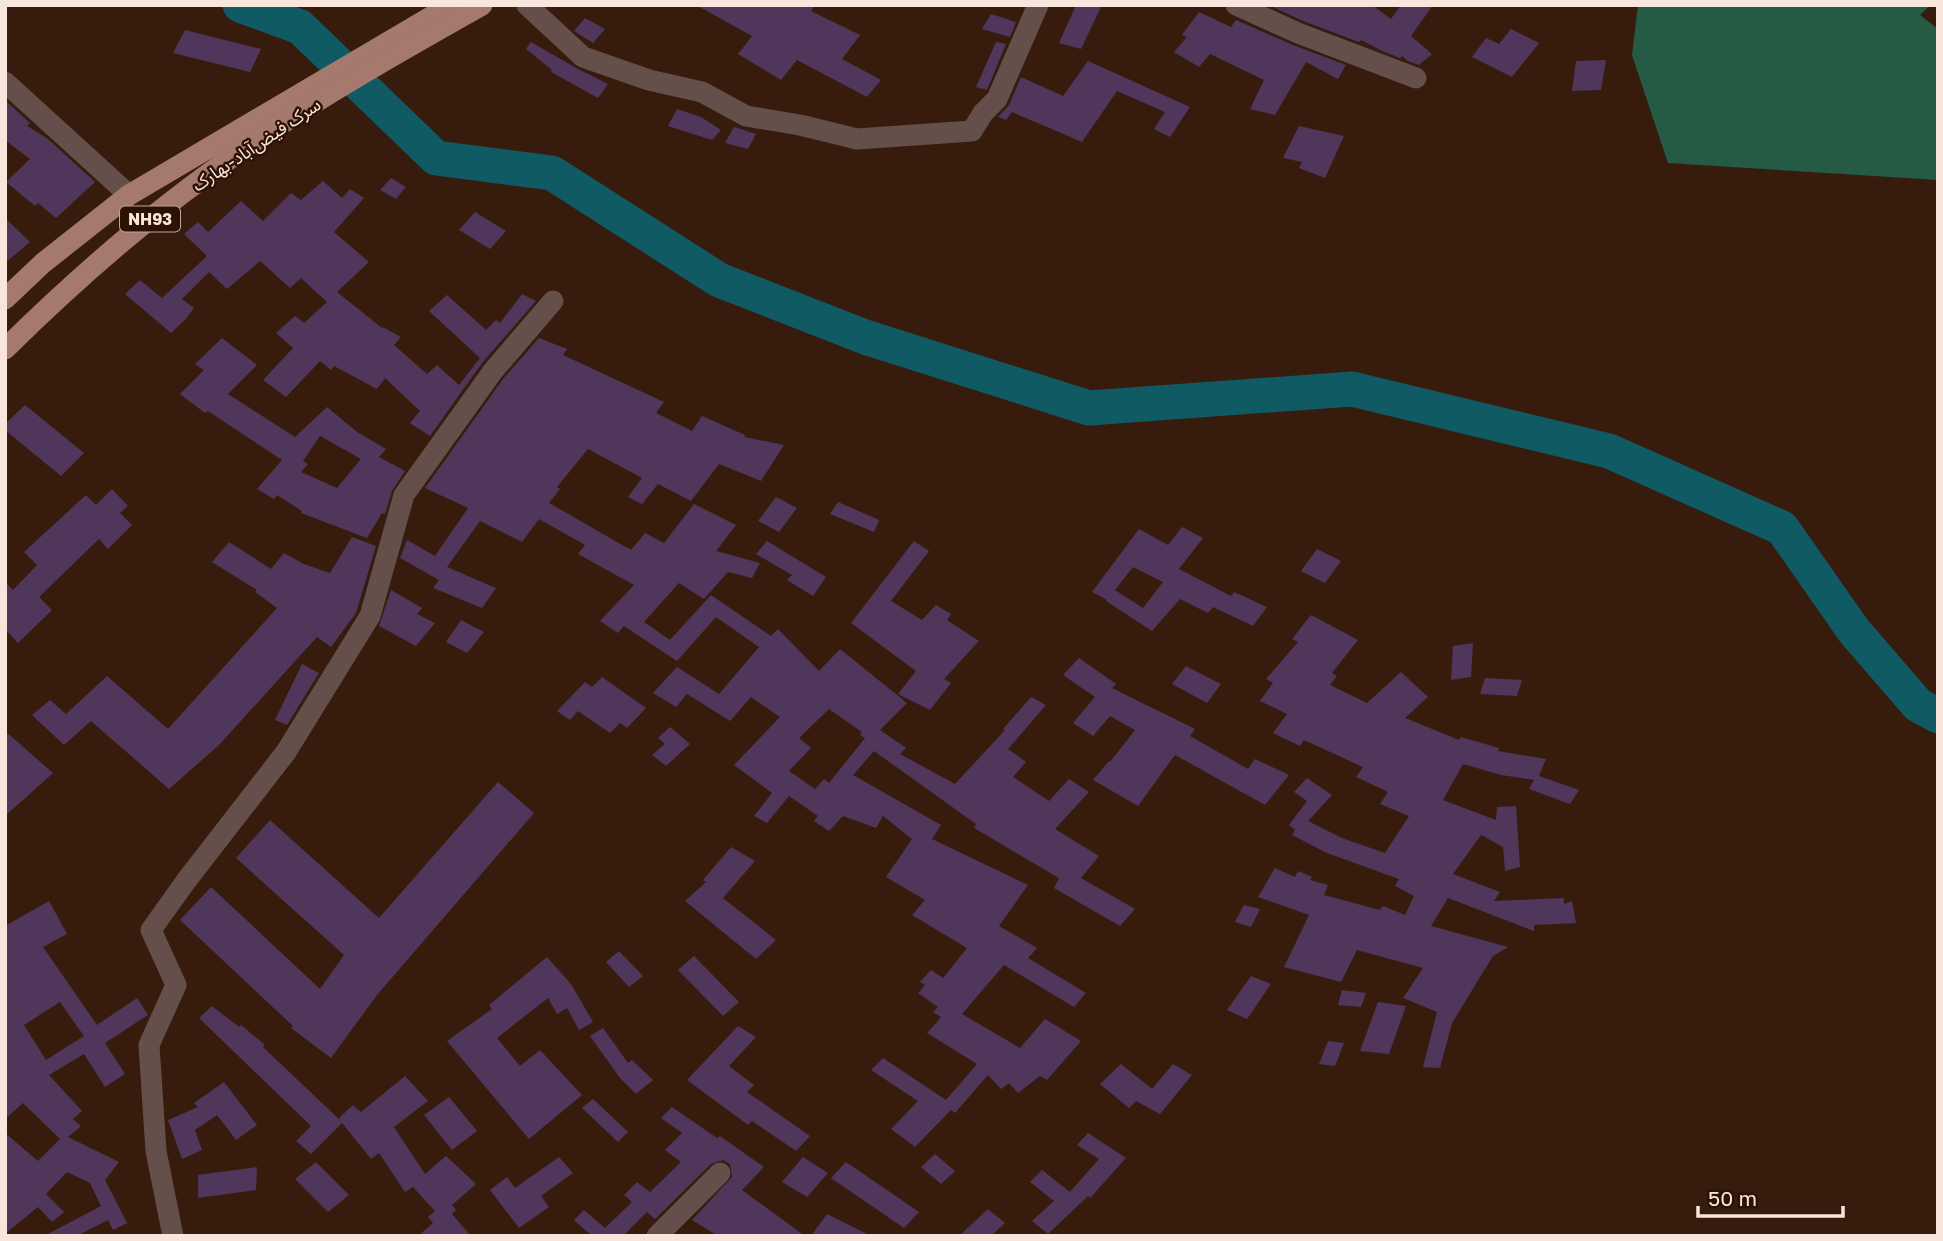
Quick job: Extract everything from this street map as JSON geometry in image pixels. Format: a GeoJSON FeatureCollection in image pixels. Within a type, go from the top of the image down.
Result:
{"type":"FeatureCollection","features":[{"type":"Feature","properties":{"kind":"main road","name":"NH93"},"geometry":{"type":"LineString","coordinates":[[454,9],[482,5]]}},
{"type":"Feature","properties":{"kind":"main road","name":"سرک فیض‌آباد-بهارک"},"geometry":{"type":"LineString","coordinates":[[5,299],[43,263],[129,195],[302,102],[454,9]]}},
{"type":"Feature","properties":{"kind":"main road","name":"سرک فیض‌آباد-بهارک"},"geometry":{"type":"LineString","coordinates":[[5,349],[71,284],[159,211],[246,148],[302,102]]}},
{"type":"Feature","properties":{"kind":"street"},"geometry":{"type":"LineString","coordinates":[[527,5],[583,57],[649,80],[702,92],[746,116],[800,125],[857,139],[972,131],[983,113],[997,99],[1038,5]]}},
{"type":"Feature","properties":{"kind":"street"},"geometry":{"type":"LineString","coordinates":[[1236,5],[1267,12],[1416,78]]}},
{"type":"Feature","properties":{"kind":"street"},"geometry":{"type":"LineString","coordinates":[[5,82],[129,195]]}},
{"type":"Feature","properties":{"kind":"street"},"geometry":{"type":"LineString","coordinates":[[173,1236],[156,1151],[149,1045],[176,985],[151,930],[286,752],[369,616],[404,495],[493,371],[554,301]]}},
{"type":"Feature","properties":{"kind":"street"},"geometry":{"type":"LineString","coordinates":[[657,1236],[720,1173]]}},
{"type":"Feature","properties":{"kind":"green space"},"geometry":{"type":"Polygon","coordinates":[[[1638,5],[1930,5],[1920,15],[1938,29],[1938,180],[1668,163],[1632,55],[1638,5]]]}},
{"type":"Feature","properties":{"kind":"building"},"geometry":{"type":"Polygon","coordinates":[[[696,5],[815,5],[811,11],[860,35],[842,59],[881,80],[867,97],[797,60],[781,80],[738,54],[752,36],[696,5]]]}},
{"type":"Feature","properties":{"kind":"building"},"geometry":{"type":"Polygon","coordinates":[[[1076,5],[1102,5],[1081,49],[1059,43],[1076,5]]]}},
{"type":"Feature","properties":{"kind":"building"},"geometry":{"type":"Polygon","coordinates":[[[1372,5],[1391,19],[1401,5],[1433,5],[1411,36],[1432,54],[1419,65],[1361,40],[1359,42],[1303,21],[1273,7],[1372,5]]]}},
{"type":"Feature","properties":{"kind":"building"},"geometry":{"type":"Polygon","coordinates":[[[1199,12],[1231,27],[1236,20],[1346,65],[1338,79],[1306,62],[1275,115],[1250,109],[1264,80],[1210,54],[1199,67],[1174,52],[1187,37],[1182,35],[1199,12]]]}},
{"type":"Feature","properties":{"kind":"building"},"geometry":{"type":"Polygon","coordinates":[[[991,14],[1016,22],[1010,37],[982,29],[991,14]]]}},
{"type":"Feature","properties":{"kind":"building"},"geometry":{"type":"Polygon","coordinates":[[[585,18],[605,29],[593,43],[574,31],[585,18]]]}},
{"type":"Feature","properties":{"kind":"building"},"geometry":{"type":"Polygon","coordinates":[[[1511,29],[1539,43],[1512,77],[1472,57],[1486,38],[1499,44],[1511,29]]]}},
{"type":"Feature","properties":{"kind":"building"},"geometry":{"type":"Polygon","coordinates":[[[185,30],[261,49],[250,72],[173,53],[185,30]]]}},
{"type":"Feature","properties":{"kind":"building"},"geometry":{"type":"Polygon","coordinates":[[[531,42],[608,84],[598,98],[551,72],[552,70],[526,49],[531,42]]]}},
{"type":"Feature","properties":{"kind":"building"},"geometry":{"type":"Polygon","coordinates":[[[996,42],[1006,44],[987,90],[976,87],[996,42]]]}},
{"type":"Feature","properties":{"kind":"building"},"geometry":{"type":"Polygon","coordinates":[[[1606,60],[1601,90],[1572,91],[1576,61],[1606,60]]]}},
{"type":"Feature","properties":{"kind":"building"},"geometry":{"type":"Polygon","coordinates":[[[1088,61],[1190,107],[1170,137],[1154,129],[1165,112],[1117,91],[1082,142],[1012,112],[1006,120],[998,117],[1009,105],[1021,77],[1063,96],[1088,61]]]}},
{"type":"Feature","properties":{"kind":"building"},"geometry":{"type":"Polygon","coordinates":[[[5,100],[30,123],[27,126],[48,139],[95,182],[56,218],[38,203],[35,206],[6,182],[30,159],[5,140],[5,100]]]}},
{"type":"Feature","properties":{"kind":"building"},"geometry":{"type":"Polygon","coordinates":[[[677,109],[701,117],[721,130],[712,140],[668,126],[677,109]]]}},
{"type":"Feature","properties":{"kind":"building"},"geometry":{"type":"Polygon","coordinates":[[[1299,126],[1344,136],[1325,178],[1299,168],[1302,162],[1283,158],[1299,126]]]}},
{"type":"Feature","properties":{"kind":"building"},"geometry":{"type":"Polygon","coordinates":[[[734,127],[756,134],[748,149],[725,143],[734,127]]]}},
{"type":"Feature","properties":{"kind":"building"},"geometry":{"type":"Polygon","coordinates":[[[391,178],[406,187],[396,199],[380,190],[391,178]]]}},
{"type":"Feature","properties":{"kind":"building"},"geometry":{"type":"Polygon","coordinates":[[[323,181],[342,198],[350,189],[364,198],[334,232],[369,262],[337,292],[382,328],[401,337],[394,345],[427,374],[437,365],[459,385],[480,358],[429,311],[447,295],[486,330],[496,320],[500,323],[522,294],[536,301],[482,363],[430,436],[410,423],[420,411],[385,378],[377,389],[334,366],[331,370],[320,361],[286,397],[263,380],[293,348],[276,333],[295,316],[304,323],[327,302],[301,278],[290,288],[260,261],[227,289],[209,272],[182,299],[194,308],[171,333],[125,294],[140,280],[162,298],[207,256],[184,234],[198,222],[208,232],[241,201],[263,221],[291,193],[301,200],[323,181]]]}},
{"type":"Feature","properties":{"kind":"building"},"geometry":{"type":"Polygon","coordinates":[[[475,212],[506,231],[490,249],[459,230],[475,212]]]}},
{"type":"Feature","properties":{"kind":"building"},"geometry":{"type":"Polygon","coordinates":[[[5,218],[30,242],[5,263],[5,218]]]}},
{"type":"Feature","properties":{"kind":"building"},"geometry":{"type":"Polygon","coordinates":[[[222,338],[257,365],[228,394],[295,437],[327,407],[357,432],[386,449],[379,457],[405,471],[392,491],[385,514],[382,513],[367,538],[301,513],[302,511],[277,495],[274,499],[257,489],[282,460],[208,411],[205,413],[180,394],[204,370],[195,364],[222,338]],[[320,436],[303,461],[308,464],[301,472],[337,488],[361,459],[320,436]]]}},
{"type":"Feature","properties":{"kind":"building"},"geometry":{"type":"Polygon","coordinates":[[[539,338],[567,349],[563,355],[664,402],[656,413],[692,431],[702,416],[745,435],[744,437],[784,445],[761,481],[719,464],[691,501],[658,484],[642,504],[628,497],[642,478],[588,449],[557,487],[560,489],[549,503],[631,550],[645,533],[664,543],[694,504],[736,525],[716,551],[760,563],[752,578],[728,572],[704,599],[679,583],[644,622],[670,640],[711,595],[771,636],[778,629],[819,671],[840,649],[907,703],[880,730],[906,748],[900,754],[955,784],[1005,730],[1003,729],[1031,697],[1046,705],[1008,749],[1026,762],[1013,777],[1049,801],[1069,779],[1089,792],[1055,829],[1099,856],[1081,878],[1135,909],[1120,926],[1054,888],[1059,878],[974,828],[976,824],[874,751],[853,775],[941,825],[932,839],[1028,885],[999,926],[1037,948],[1028,958],[1086,993],[1074,1007],[1004,965],[962,1014],[1020,1048],[1045,1019],[1081,1041],[1047,1080],[1040,1076],[1018,1093],[1009,1083],[1001,1089],[988,1075],[955,1113],[951,1110],[915,1147],[891,1129],[918,1101],[871,1070],[883,1058],[946,1100],[977,1064],[927,1033],[941,1017],[933,1012],[938,1007],[918,993],[925,985],[920,982],[931,970],[943,978],[967,948],[912,915],[925,900],[886,877],[912,839],[883,816],[876,828],[843,816],[829,831],[814,821],[818,816],[789,796],[767,823],[754,816],[772,793],[734,765],[780,717],[751,697],[730,721],[687,694],[676,707],[653,693],[677,667],[719,694],[759,647],[716,617],[677,661],[624,626],[618,633],[600,621],[634,585],[578,554],[585,545],[539,519],[522,542],[480,521],[447,567],[496,588],[482,608],[433,588],[439,580],[400,558],[407,540],[435,556],[468,508],[425,488],[503,379],[539,338]],[[829,709],[799,738],[811,748],[789,771],[815,789],[824,779],[829,783],[865,738],[860,735],[862,732],[829,709]]]}},
{"type":"Feature","properties":{"kind":"building"},"geometry":{"type":"Polygon","coordinates":[[[25,405],[84,453],[61,476],[5,430],[5,424],[25,405]]]}},
{"type":"Feature","properties":{"kind":"building"},"geometry":{"type":"Polygon","coordinates":[[[112,489],[128,506],[120,513],[132,525],[108,549],[99,539],[39,597],[52,610],[18,643],[5,629],[5,582],[13,590],[37,565],[24,552],[86,495],[96,505],[112,489]]]}},
{"type":"Feature","properties":{"kind":"building"},"geometry":{"type":"Polygon","coordinates":[[[776,497],[797,508],[779,532],[758,521],[776,497]]]}},
{"type":"Feature","properties":{"kind":"building"},"geometry":{"type":"Polygon","coordinates":[[[838,502],[879,520],[874,532],[830,514],[838,502]]]}},
{"type":"Feature","properties":{"kind":"building"},"geometry":{"type":"Polygon","coordinates":[[[1182,527],[1203,538],[1179,569],[1231,596],[1234,592],[1267,607],[1253,626],[1213,607],[1208,613],[1180,599],[1152,631],[1092,592],[1139,529],[1168,545],[1182,527]],[[1133,567],[1115,590],[1143,608],[1163,582],[1133,567]]]}},
{"type":"Feature","properties":{"kind":"building"},"geometry":{"type":"Polygon","coordinates":[[[352,537],[376,546],[356,613],[331,647],[317,637],[219,745],[169,789],[91,721],[64,745],[32,715],[50,700],[66,714],[107,676],[168,729],[277,608],[255,592],[257,590],[212,562],[229,542],[271,569],[284,553],[304,564],[330,573],[352,537]]]}},
{"type":"Feature","properties":{"kind":"building"},"geometry":{"type":"Polygon","coordinates":[[[767,541],[826,577],[813,596],[787,580],[792,575],[756,554],[767,541]]]}},
{"type":"Feature","properties":{"kind":"building"},"geometry":{"type":"Polygon","coordinates":[[[914,541],[929,551],[891,601],[922,620],[936,605],[951,614],[947,620],[979,641],[944,679],[951,683],[930,710],[898,694],[916,671],[851,623],[914,541]]]}},
{"type":"Feature","properties":{"kind":"building"},"geometry":{"type":"Polygon","coordinates":[[[1317,549],[1341,561],[1325,583],[1301,571],[1317,549]]]}},
{"type":"Feature","properties":{"kind":"building"},"geometry":{"type":"Polygon","coordinates":[[[391,590],[422,608],[417,614],[435,623],[416,646],[379,626],[391,590]]]}},
{"type":"Feature","properties":{"kind":"building"},"geometry":{"type":"Polygon","coordinates":[[[1311,615],[1358,640],[1332,673],[1337,676],[1330,685],[1367,703],[1401,672],[1428,697],[1405,718],[1459,740],[1461,737],[1499,748],[1498,751],[1546,759],[1539,776],[1579,790],[1570,804],[1529,789],[1534,780],[1501,775],[1463,764],[1443,800],[1496,820],[1497,807],[1516,806],[1520,867],[1505,871],[1503,847],[1481,835],[1453,874],[1500,892],[1494,901],[1564,898],[1564,904],[1572,901],[1576,923],[1534,925],[1534,931],[1448,898],[1431,926],[1508,947],[1493,956],[1452,1023],[1440,1068],[1423,1067],[1437,1012],[1403,998],[1423,968],[1357,950],[1341,982],[1284,967],[1309,915],[1258,897],[1275,868],[1295,877],[1298,871],[1312,877],[1310,880],[1328,885],[1324,895],[1380,910],[1383,906],[1405,915],[1414,896],[1395,886],[1399,879],[1327,853],[1292,835],[1295,830],[1289,825],[1307,801],[1294,792],[1307,778],[1332,795],[1308,821],[1342,838],[1385,853],[1409,816],[1380,804],[1388,792],[1356,777],[1363,767],[1304,740],[1300,746],[1273,733],[1287,714],[1260,701],[1273,683],[1266,679],[1298,642],[1292,639],[1311,615]]]}},
{"type":"Feature","properties":{"kind":"building"},"geometry":{"type":"Polygon","coordinates":[[[461,620],[484,632],[467,653],[446,642],[461,620]]]}},
{"type":"Feature","properties":{"kind":"building"},"geometry":{"type":"Polygon","coordinates":[[[1473,643],[1471,677],[1451,680],[1453,646],[1473,643]]]}},
{"type":"Feature","properties":{"kind":"building"},"geometry":{"type":"Polygon","coordinates":[[[1079,658],[1116,684],[1112,688],[1195,729],[1190,736],[1248,769],[1255,759],[1289,775],[1265,805],[1175,755],[1138,806],[1093,780],[1135,730],[1110,716],[1093,736],[1073,723],[1095,697],[1063,675],[1079,658]]]}},
{"type":"Feature","properties":{"kind":"building"},"geometry":{"type":"Polygon","coordinates":[[[302,664],[319,673],[287,725],[275,720],[302,664]]]}},
{"type":"Feature","properties":{"kind":"building"},"geometry":{"type":"Polygon","coordinates":[[[1186,666],[1221,684],[1207,703],[1172,684],[1186,666]]]}},
{"type":"Feature","properties":{"kind":"building"},"geometry":{"type":"Polygon","coordinates":[[[602,677],[646,708],[627,728],[620,723],[610,733],[578,711],[570,720],[557,711],[585,682],[592,687],[602,677]]]}},
{"type":"Feature","properties":{"kind":"building"},"geometry":{"type":"Polygon","coordinates":[[[1485,678],[1522,680],[1517,696],[1480,694],[1485,678]]]}},
{"type":"Feature","properties":{"kind":"building"},"geometry":{"type":"Polygon","coordinates":[[[670,727],[690,744],[666,766],[652,755],[665,744],[658,738],[670,727]]]}},
{"type":"Feature","properties":{"kind":"building"},"geometry":{"type":"Polygon","coordinates":[[[5,731],[53,773],[5,816],[5,731]]]}},
{"type":"Feature","properties":{"kind":"building"},"geometry":{"type":"Polygon","coordinates":[[[498,782],[534,813],[377,995],[331,1058],[291,1028],[293,1026],[180,920],[211,887],[320,989],[344,955],[236,858],[270,820],[379,918],[498,782]]]}},
{"type":"Feature","properties":{"kind":"building"},"geometry":{"type":"Polygon","coordinates":[[[731,847],[755,861],[723,898],[776,940],[756,959],[685,901],[706,882],[703,880],[731,847]]]}},
{"type":"Feature","properties":{"kind":"building"},"geometry":{"type":"Polygon","coordinates":[[[49,901],[67,934],[43,947],[97,1025],[137,998],[148,1015],[105,1043],[125,1074],[105,1087],[84,1054],[49,1075],[82,1111],[73,1119],[81,1126],[68,1137],[119,1162],[105,1180],[127,1223],[113,1230],[108,1220],[77,1236],[44,1236],[101,1206],[90,1183],[67,1172],[46,1194],[64,1212],[52,1222],[38,1207],[5,1234],[5,1133],[38,1161],[60,1139],[23,1103],[5,1119],[5,926],[49,901]],[[60,1002],[24,1025],[46,1060],[84,1036],[60,1002]]]}},
{"type":"Feature","properties":{"kind":"building"},"geometry":{"type":"Polygon","coordinates":[[[1244,905],[1260,909],[1251,927],[1235,922],[1244,905]]]}},
{"type":"Feature","properties":{"kind":"building"},"geometry":{"type":"Polygon","coordinates":[[[619,951],[643,976],[629,987],[606,962],[619,951]]]}},
{"type":"Feature","properties":{"kind":"building"},"geometry":{"type":"Polygon","coordinates":[[[694,956],[739,1002],[723,1016],[678,970],[694,956]]]}},
{"type":"Feature","properties":{"kind":"building"},"geometry":{"type":"Polygon","coordinates":[[[547,957],[571,984],[593,1022],[579,1030],[567,1008],[557,1014],[548,998],[497,1038],[520,1066],[540,1050],[582,1095],[529,1139],[447,1041],[492,1009],[489,1005],[547,957]]]}},
{"type":"Feature","properties":{"kind":"building"},"geometry":{"type":"Polygon","coordinates":[[[1251,976],[1271,984],[1247,1019],[1227,1010],[1251,976]]]}},
{"type":"Feature","properties":{"kind":"building"},"geometry":{"type":"Polygon","coordinates":[[[1342,990],[1366,993],[1361,1007],[1338,1005],[1342,990]]]}},
{"type":"Feature","properties":{"kind":"building"},"geometry":{"type":"Polygon","coordinates":[[[1378,1002],[1406,1006],[1389,1054],[1360,1051],[1378,1002]]]}},
{"type":"Feature","properties":{"kind":"building"},"geometry":{"type":"Polygon","coordinates":[[[212,1006],[265,1045],[263,1047],[342,1122],[339,1118],[353,1105],[361,1112],[405,1076],[428,1101],[394,1127],[425,1174],[446,1156],[476,1184],[452,1205],[456,1210],[452,1214],[471,1236],[418,1236],[433,1223],[428,1217],[435,1211],[413,1187],[405,1192],[379,1153],[371,1159],[342,1123],[311,1154],[296,1141],[311,1126],[199,1018],[212,1006]]]}},
{"type":"Feature","properties":{"kind":"building"},"geometry":{"type":"Polygon","coordinates":[[[738,1026],[756,1037],[729,1066],[754,1085],[747,1092],[810,1136],[796,1151],[752,1121],[748,1125],[687,1080],[738,1026]]]}},
{"type":"Feature","properties":{"kind":"building"},"geometry":{"type":"Polygon","coordinates":[[[603,1028],[628,1063],[632,1060],[653,1080],[636,1094],[620,1078],[590,1036],[603,1028]]]}},
{"type":"Feature","properties":{"kind":"building"},"geometry":{"type":"Polygon","coordinates":[[[1328,1041],[1344,1043],[1335,1066],[1319,1064],[1328,1041]]]}},
{"type":"Feature","properties":{"kind":"building"},"geometry":{"type":"Polygon","coordinates":[[[1121,1064],[1152,1089],[1173,1064],[1192,1075],[1160,1114],[1136,1101],[1129,1108],[1100,1084],[1121,1064]]]}},
{"type":"Feature","properties":{"kind":"building"},"geometry":{"type":"Polygon","coordinates":[[[224,1082],[257,1125],[236,1140],[217,1115],[195,1130],[202,1150],[182,1159],[168,1120],[198,1107],[194,1103],[224,1082]]]}},
{"type":"Feature","properties":{"kind":"building"},"geometry":{"type":"Polygon","coordinates":[[[449,1097],[477,1131],[452,1150],[424,1115],[449,1097]]]}},
{"type":"Feature","properties":{"kind":"building"},"geometry":{"type":"Polygon","coordinates":[[[593,1099],[628,1132],[618,1142],[582,1108],[593,1099]]]}},
{"type":"Feature","properties":{"kind":"building"},"geometry":{"type":"Polygon","coordinates":[[[672,1107],[764,1167],[742,1190],[805,1236],[718,1236],[692,1220],[732,1177],[730,1164],[723,1160],[711,1164],[655,1219],[647,1212],[623,1236],[592,1236],[574,1220],[584,1210],[605,1228],[632,1202],[624,1195],[637,1182],[650,1192],[681,1162],[665,1150],[682,1133],[661,1118],[672,1107]]]}},
{"type":"Feature","properties":{"kind":"building"},"geometry":{"type":"Polygon","coordinates":[[[1088,1133],[1126,1158],[1090,1198],[1088,1196],[1048,1234],[1032,1221],[1054,1201],[1030,1182],[1042,1170],[1070,1192],[1099,1159],[1077,1145],[1088,1133]]]}},
{"type":"Feature","properties":{"kind":"building"},"geometry":{"type":"Polygon","coordinates":[[[935,1154],[955,1171],[941,1184],[921,1167],[935,1154]]]}},
{"type":"Feature","properties":{"kind":"building"},"geometry":{"type":"Polygon","coordinates":[[[559,1157],[573,1173],[541,1196],[549,1207],[519,1228],[490,1190],[507,1177],[515,1188],[559,1157]]]}},
{"type":"Feature","properties":{"kind":"building"},"geometry":{"type":"Polygon","coordinates":[[[803,1157],[828,1173],[807,1197],[782,1182],[803,1157]]]}},
{"type":"Feature","properties":{"kind":"building"},"geometry":{"type":"Polygon","coordinates":[[[316,1162],[349,1195],[328,1212],[295,1179],[316,1162]]]}},
{"type":"Feature","properties":{"kind":"building"},"geometry":{"type":"Polygon","coordinates":[[[846,1162],[919,1212],[904,1228],[831,1178],[846,1162]]]}},
{"type":"Feature","properties":{"kind":"building"},"geometry":{"type":"Polygon","coordinates":[[[257,1167],[256,1190],[198,1198],[198,1175],[257,1167]]]}},
{"type":"Feature","properties":{"kind":"building"},"geometry":{"type":"Polygon","coordinates":[[[988,1209],[1005,1223],[991,1236],[959,1236],[988,1209]]]}},
{"type":"Feature","properties":{"kind":"building"},"geometry":{"type":"Polygon","coordinates":[[[827,1214],[871,1236],[811,1236],[827,1214]]]}},
{"type":"Feature","properties":{"kind":"waterway"},"geometry":{"type":"LineString","coordinates":[[240,5],[300,27],[436,158],[552,173],[719,280],[865,337],[1089,408],[1352,389],[1609,451],[1782,528],[1854,631],[1918,705],[1938,716]]}}]}
